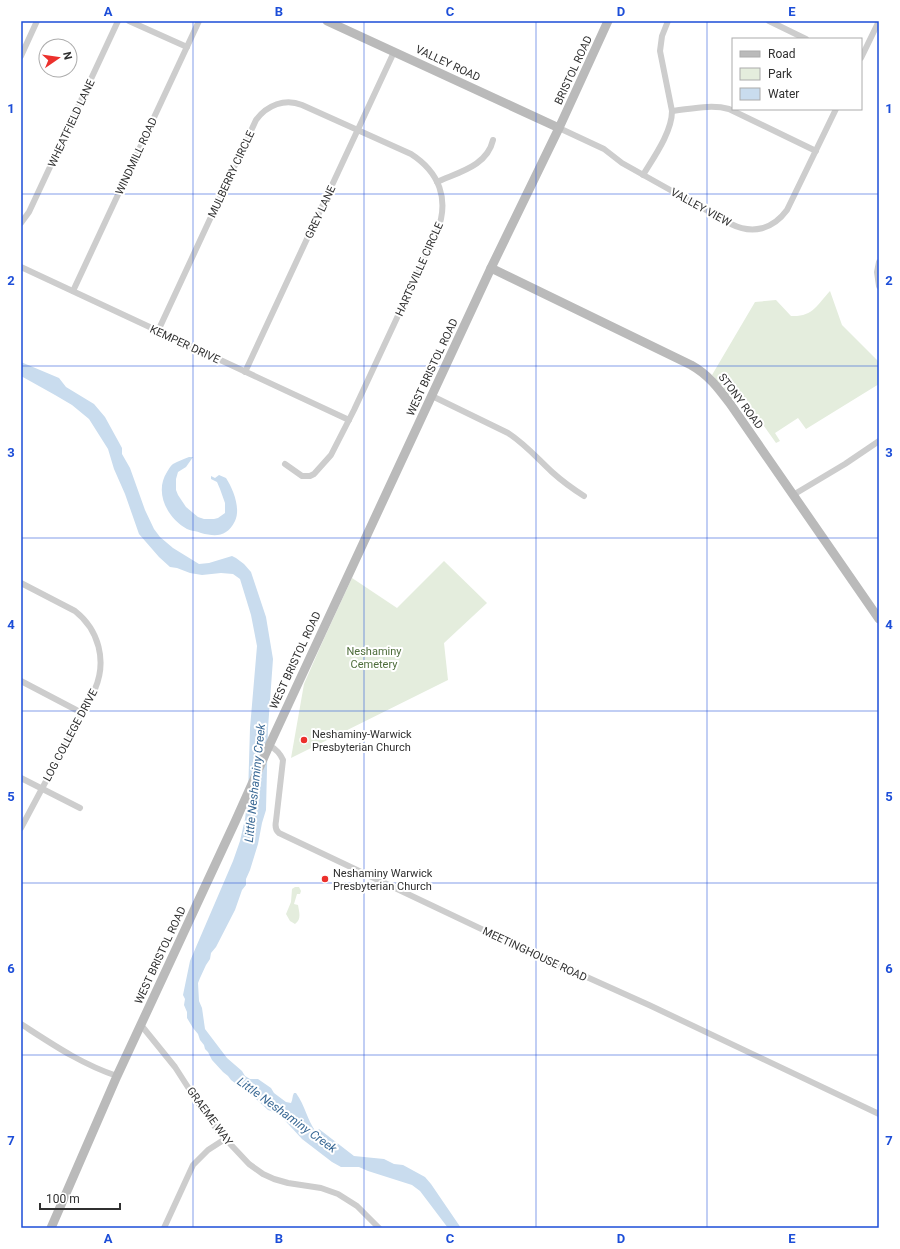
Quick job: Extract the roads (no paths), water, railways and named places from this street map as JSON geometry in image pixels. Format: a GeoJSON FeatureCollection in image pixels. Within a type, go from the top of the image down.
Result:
{"type":"FeatureCollection","features":[{"type":"Feature","properties":{"kind":"main road","name":"VALLEY ROAD"},"geometry":{"type":"LineString","coordinates":[[327,21],[559,128]]}},
{"type":"Feature","properties":{"kind":"main road","name":"BRISTOL ROAD"},"geometry":{"type":"LineString","coordinates":[[559,128],[608,21]]}},
{"type":"Feature","properties":{"kind":"main road","name":"WEST BRISTOL ROAD"},"geometry":{"type":"LineString","coordinates":[[51,1228],[117,1076],[235,822],[269,745],[491,268],[559,128]]}},
{"type":"Feature","properties":{"kind":"main road","name":"STONY ROAD"},"geometry":{"type":"LineString","coordinates":[[491,268],[691,365],[704,373],[717,386],[879,619]]}},
{"type":"Feature","properties":{"kind":"street"},"geometry":{"type":"LineString","coordinates":[[21,56],[38,21]]}},
{"type":"Feature","properties":{"kind":"street","name":"WHEATFIELD LANE"},"geometry":{"type":"LineString","coordinates":[[21,223],[29,212],[118,21]]}},
{"type":"Feature","properties":{"kind":"street"},"geometry":{"type":"LineString","coordinates":[[129,21],[187,46]]}},
{"type":"Feature","properties":{"kind":"street","name":"WINDMILL ROAD"},"geometry":{"type":"LineString","coordinates":[[73,291],[199,21]]}},
{"type":"Feature","properties":{"kind":"street"},"geometry":{"type":"LineString","coordinates":[[643,175],[668,131],[672,118],[672,111],[660,58],[662,36],[668,21]]}},
{"type":"Feature","properties":{"kind":"street"},"geometry":{"type":"LineString","coordinates":[[769,21],[804,38]]}},
{"type":"Feature","properties":{"kind":"street"},"geometry":{"type":"LineString","coordinates":[[862,56],[879,21]]}},
{"type":"Feature","properties":{"kind":"street","name":"GREY LANE"},"geometry":{"type":"LineString","coordinates":[[245,372],[394,52]]}},
{"type":"Feature","properties":{"kind":"street","name":"MULBERRY CIRCLE"},"geometry":{"type":"LineString","coordinates":[[158,331],[256,120],[265,111],[276,104],[281,102],[293,102],[358,130]]}},
{"type":"Feature","properties":{"kind":"street"},"geometry":{"type":"LineString","coordinates":[[672,111],[712,106],[722,107],[816,151]]}},
{"type":"Feature","properties":{"kind":"street","name":"VALLEY VIEW"},"geometry":{"type":"LineString","coordinates":[[559,128],[604,149],[622,163],[731,224],[745,229],[756,229],[778,221],[787,210],[836,110]]}},
{"type":"Feature","properties":{"kind":"street","name":"HARTSVILLE CIRCLE"},"geometry":{"type":"LineString","coordinates":[[285,464],[302,476],[310,476],[314,474],[331,455],[440,225],[442,217],[442,194],[432,172],[411,154],[358,130]]}},
{"type":"Feature","properties":{"kind":"street"},"geometry":{"type":"LineString","coordinates":[[437,182],[482,160],[490,149],[493,140]]}},
{"type":"Feature","properties":{"kind":"street"},"geometry":{"type":"LineString","coordinates":[[879,262],[877,272],[879,286]]}},
{"type":"Feature","properties":{"kind":"street","name":"KEMPER DRIVE"},"geometry":{"type":"LineString","coordinates":[[21,267],[348,420]]}},
{"type":"Feature","properties":{"kind":"street"},"geometry":{"type":"LineString","coordinates":[[432,396],[518,439],[553,472],[584,496]]}},
{"type":"Feature","properties":{"kind":"street"},"geometry":{"type":"LineString","coordinates":[[793,495],[845,464],[879,441]]}},
{"type":"Feature","properties":{"kind":"street","name":"LOG COLLEGE DRIVE"},"geometry":{"type":"LineString","coordinates":[[21,583],[74,611],[86,622],[94,634],[99,648],[101,668],[95,689],[21,828]]}},
{"type":"Feature","properties":{"kind":"street"},"geometry":{"type":"LineString","coordinates":[[21,681],[82,713]]}},
{"type":"Feature","properties":{"kind":"street","name":"MEETINGHOUSE ROAD"},"geometry":{"type":"LineString","coordinates":[[269,745],[278,751],[283,760],[275,827],[280,833],[512,944],[649,1005],[879,1114]]}},
{"type":"Feature","properties":{"kind":"street"},"geometry":{"type":"LineString","coordinates":[[21,778],[80,808]]}},
{"type":"Feature","properties":{"kind":"street"},"geometry":{"type":"LineString","coordinates":[[21,1024],[82,1063],[117,1076]]}},
{"type":"Feature","properties":{"kind":"street","name":"GRAEME WAY"},"geometry":{"type":"LineString","coordinates":[[141,1025],[175,1067],[202,1109],[225,1139],[249,1164],[263,1174],[285,1183],[321,1188],[338,1194],[357,1206],[378,1228]]}},
{"type":"Feature","properties":{"kind":"street"},"geometry":{"type":"LineString","coordinates":[[164,1228],[193,1165],[208,1150],[225,1139]]}},
{"type":"Feature","properties":{"kind":"water","name":"Little Neshaminy Creek"},"geometry":{"type":"Polygon","coordinates":[[[21,362],[59,378],[66,387],[94,404],[105,417],[122,448],[122,454],[130,468],[145,510],[154,529],[160,537],[173,548],[199,564],[209,563],[232,556],[244,564],[251,572],[266,617],[273,659],[268,728],[266,810],[258,844],[246,879],[246,885],[242,890],[235,910],[216,947],[211,953],[210,959],[198,983],[199,1001],[202,1008],[205,1029],[227,1058],[242,1071],[245,1076],[250,1079],[258,1079],[271,1088],[274,1093],[286,1102],[291,1103],[293,1094],[296,1093],[302,1102],[310,1123],[316,1132],[319,1129],[354,1156],[384,1159],[394,1164],[403,1165],[425,1177],[461,1228],[448,1228],[420,1191],[412,1185],[359,1167],[341,1167],[332,1162],[302,1139],[279,1114],[268,1110],[231,1080],[212,1060],[198,1034],[187,1018],[187,1012],[184,1005],[185,999],[183,995],[190,961],[233,861],[240,841],[245,819],[248,796],[250,728],[257,646],[251,615],[240,579],[233,574],[221,573],[202,575],[190,573],[170,567],[159,557],[139,534],[125,494],[114,469],[108,449],[89,419],[72,405],[21,376],[21,362]]]}},
{"type":"Feature","properties":{"kind":"water"},"geometry":{"type":"Polygon","coordinates":[[[189,457],[193,457],[186,467],[178,472],[176,479],[176,490],[178,495],[186,507],[198,517],[204,519],[218,518],[225,513],[225,503],[217,482],[211,479],[211,476],[215,478],[219,475],[226,478],[234,493],[237,505],[237,516],[232,526],[225,533],[212,535],[187,529],[168,511],[162,496],[163,480],[173,464],[189,457]]]}},
{"type":"Feature","properties":{"kind":"place","name":"Neshaminy-Warwick Presbyterian Church"},"geometry":{"type":"Point","coordinates":[304,740]}},
{"type":"Feature","properties":{"kind":"place","name":"Neshaminy Warwick Presbyterian Church"},"geometry":{"type":"Point","coordinates":[325,879]}},
{"type":"Feature","properties":{"kind":"park label","name":"Neshaminy Cemetery"},"geometry":{"type":"Point","coordinates":[374,657]}}]}
